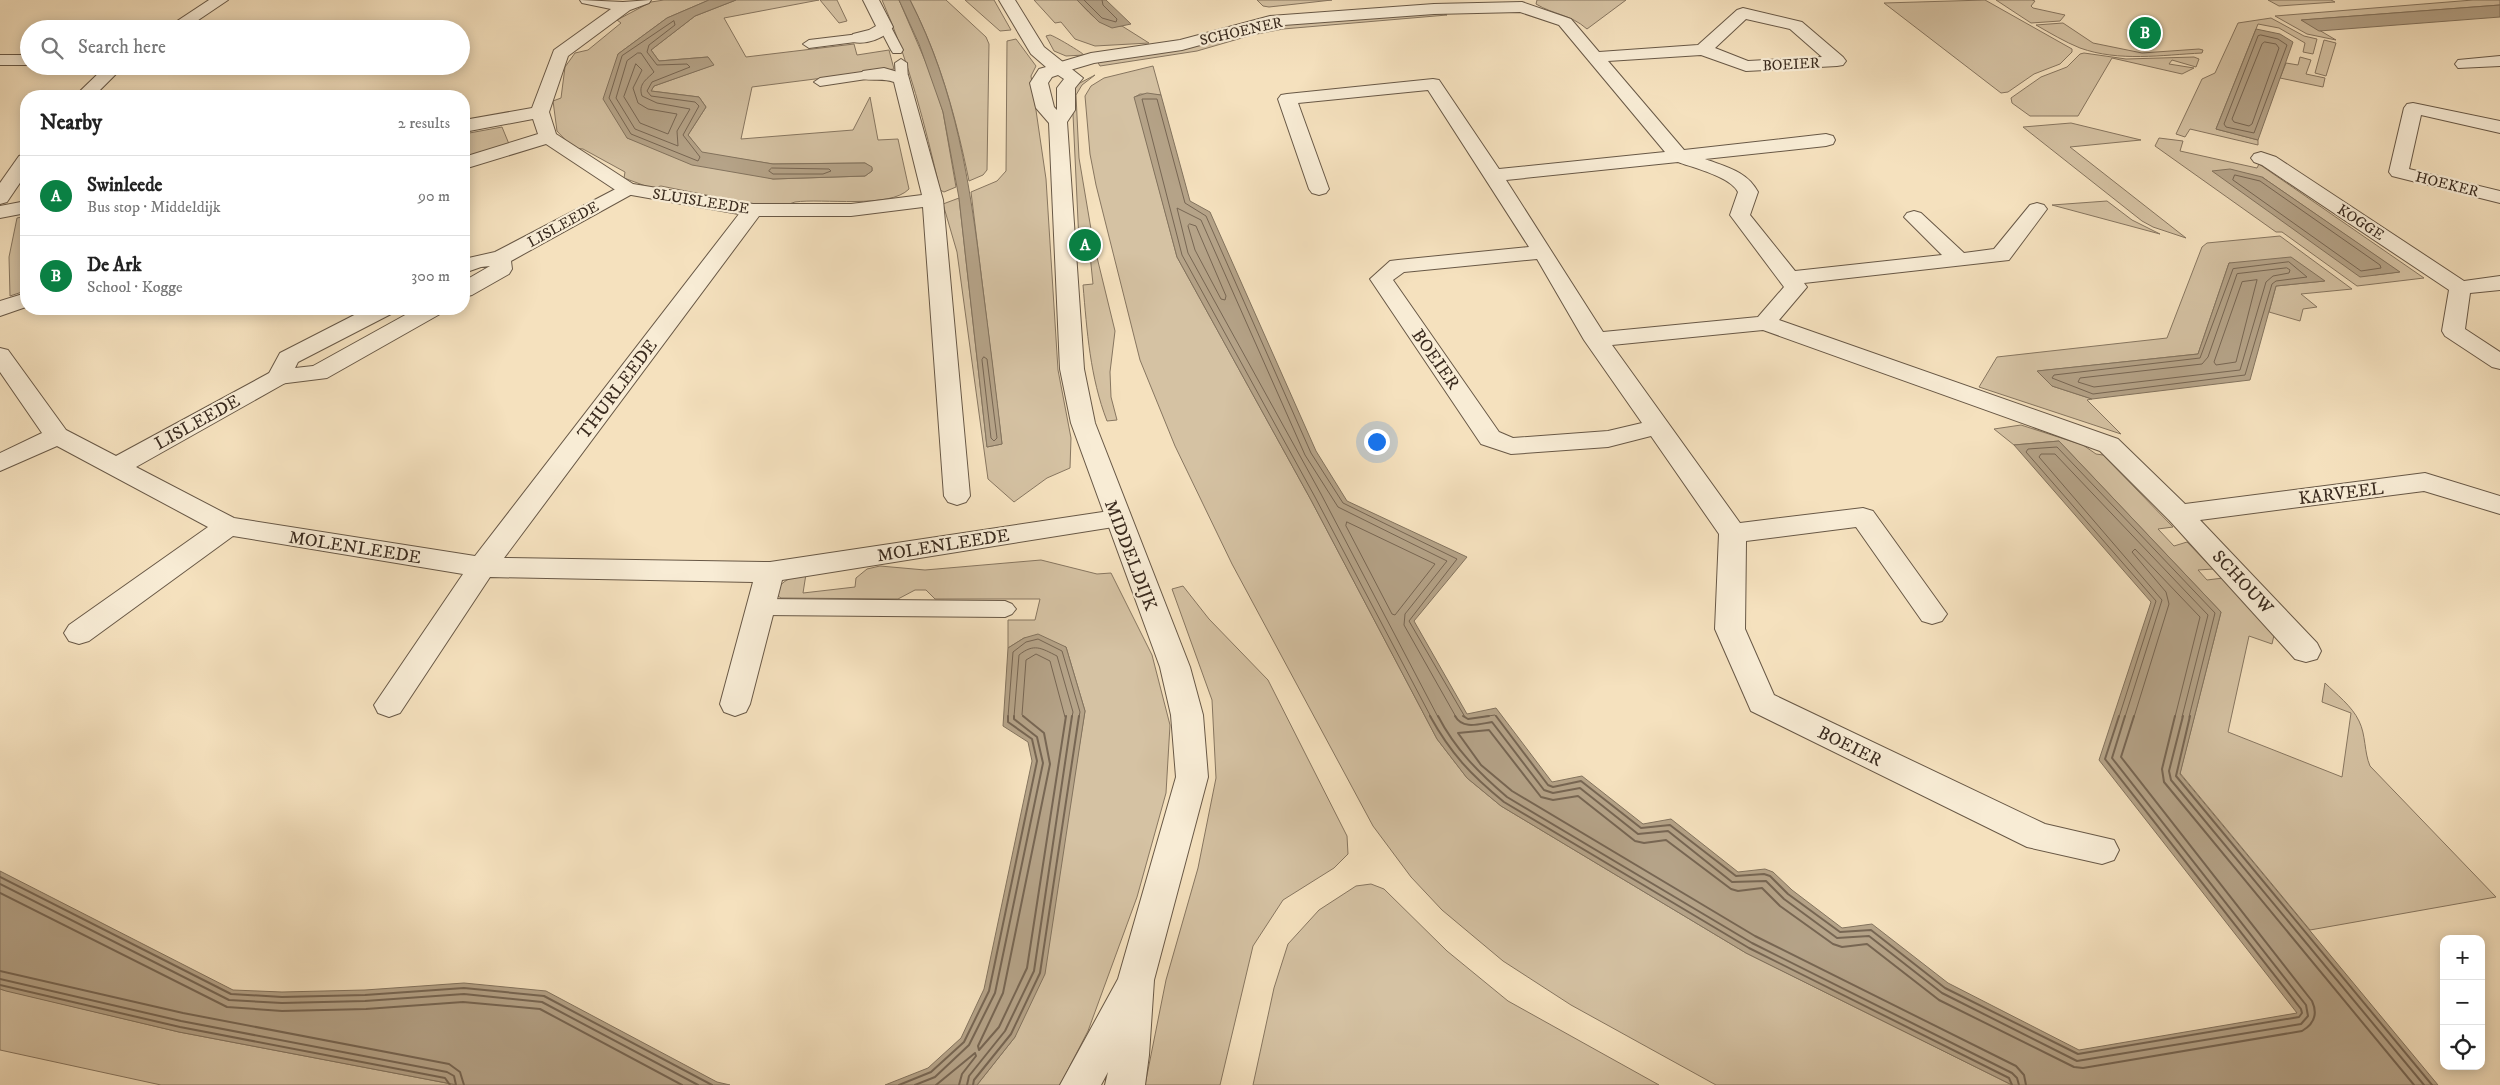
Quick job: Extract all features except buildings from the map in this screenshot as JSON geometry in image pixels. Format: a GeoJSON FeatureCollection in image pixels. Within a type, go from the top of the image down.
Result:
{"type":"FeatureCollection","features":[{"type":"Feature","properties":{"kind":"street"},"geometry":{"type":"LineString","coordinates":[[188,20],[220,0]]}},
{"type":"Feature","properties":{"kind":"street"},"geometry":{"type":"LineString","coordinates":[[588,0],[624,7]]}},
{"type":"Feature","properties":{"kind":"street"},"geometry":{"type":"LineString","coordinates":[[470,161],[548,136],[540,112],[560,54],[624,7],[643,0]]}},
{"type":"Feature","properties":{"kind":"street"},"geometry":{"type":"LineString","coordinates":[[858,38],[875,34],[885,27],[871,0]]}},
{"type":"Feature","properties":{"kind":"street"},"geometry":{"type":"LineString","coordinates":[[1007,0],[1037,50],[1067,73]]}},
{"type":"Feature","properties":{"kind":"street"},"geometry":{"type":"LineString","coordinates":[[1522,4],[1565,22],[1678,156],[1730,175],[1744,184],[1748,192],[1740,215],[1796,287],[1765,323]]}},
{"type":"Feature","properties":{"kind":"street","name":"SCHOENER"},"geometry":{"type":"LineString","coordinates":[[1067,73],[1091,58],[1182,45],[1228,30],[1270,21],[1522,4]]}},
{"type":"Feature","properties":{"kind":"street","name":"SCHOENER"},"geometry":{"type":"LineString","coordinates":[[1067,73],[1097,71],[1209,52],[1274,33],[1438,20],[1522,4]]}},
{"type":"Feature","properties":{"kind":"street","name":"BOEIER"},"geometry":{"type":"LineString","coordinates":[[1594,58],[1703,50],[1746,66],[1837,61],[1796,25],[1743,13],[1703,50]]}},
{"type":"Feature","properties":{"kind":"street"},"geometry":{"type":"LineString","coordinates":[[0,60],[20,60]]}},
{"type":"Feature","properties":{"kind":"street"},"geometry":{"type":"LineString","coordinates":[[2464,64],[2500,61]]}},
{"type":"Feature","properties":{"kind":"street"},"geometry":{"type":"LineString","coordinates":[[869,75],[884,73],[900,64],[933,200],[957,496]]}},
{"type":"Feature","properties":{"kind":"street"},"geometry":{"type":"LineString","coordinates":[[1058,122],[1045,108],[1039,83],[1045,73],[1067,73]]}},
{"type":"Feature","properties":{"kind":"street","name":"MIDDELDIJK"},"geometry":{"type":"LineString","coordinates":[[1067,73],[1066,110],[1058,122],[1072,369],[1084,423],[1116,519],[1175,666],[1187,715],[1192,777],[1136,980],[1130,1055],[1125,1085]]}},
{"type":"Feature","properties":{"kind":"street"},"geometry":{"type":"LineString","coordinates":[[90,90],[106,75]]}},
{"type":"Feature","properties":{"kind":"street"},"geometry":{"type":"LineString","coordinates":[[1319,189],[1287,100],[1433,84],[1544,252],[1596,340],[1733,533],[1863,518],[1932,614]]}},
{"type":"Feature","properties":{"kind":"street","name":"HOEKER"},"geometry":{"type":"LineString","coordinates":[[2500,127],[2413,108],[2398,172],[2500,197]]}},
{"type":"Feature","properties":{"kind":"street"},"geometry":{"type":"LineString","coordinates":[[470,125],[540,112]]}},
{"type":"Feature","properties":{"kind":"street","name":"SLUISLEEDE"},"geometry":{"type":"LineString","coordinates":[[548,136],[627,189],[753,210],[851,210],[933,200]]}},
{"type":"Feature","properties":{"kind":"street"},"geometry":{"type":"LineString","coordinates":[[1493,176],[1826,140]]}},
{"type":"Feature","properties":{"kind":"street","name":"KOGGE"},"geometry":{"type":"LineString","coordinates":[[2261,158],[2269,161],[2460,288]]}},
{"type":"Feature","properties":{"kind":"street"},"geometry":{"type":"LineString","coordinates":[[0,198],[20,169]]}},
{"type":"Feature","properties":{"kind":"street","name":"LISLEEDE"},"geometry":{"type":"LineString","coordinates":[[470,264],[476,261],[500,258],[627,189]]}},
{"type":"Feature","properties":{"kind":"street"},"geometry":{"type":"LineString","coordinates":[[0,212],[20,208]]}},
{"type":"Feature","properties":{"kind":"street"},"geometry":{"type":"LineString","coordinates":[[1790,278],[2001,254],[2037,209]]}},
{"type":"Feature","properties":{"kind":"street","name":"THURLEEDE"},"geometry":{"type":"LineString","coordinates":[[482,567],[753,210]]}},
{"type":"Feature","properties":{"kind":"street"},"geometry":{"type":"LineString","coordinates":[[1914,217],[1959,260]]}},
{"type":"Feature","properties":{"kind":"street","name":"BOEIER"},"geometry":{"type":"LineString","coordinates":[[1544,252],[1398,266],[1381,279],[1490,438],[1511,446],[1521,446],[1608,439],[1657,427]]}},
{"type":"Feature","properties":{"kind":"street","name":"LISLEEDE"},"geometry":{"type":"LineString","coordinates":[[470,287],[501,269],[500,258]]}},
{"type":"Feature","properties":{"kind":"street"},"geometry":{"type":"LineString","coordinates":[[2500,283],[2460,288],[2453,331],[2500,362]]}},
{"type":"Feature","properties":{"kind":"street"},"geometry":{"type":"LineString","coordinates":[[0,308],[20,302]]}},
{"type":"Feature","properties":{"kind":"street","name":"LISLEEDE"},"geometry":{"type":"LineString","coordinates":[[279,377],[288,358],[371,315]]}},
{"type":"Feature","properties":{"kind":"street","name":"LISLEEDE"},"geometry":{"type":"LineString","coordinates":[[115,468],[279,377],[319,373],[421,315]]}},
{"type":"Feature","properties":{"kind":"street"},"geometry":{"type":"LineString","coordinates":[[1596,340],[1765,323],[2109,445],[2179,514]]}},
{"type":"Feature","properties":{"kind":"street","name":"MOLENLEEDE"},"geometry":{"type":"LineString","coordinates":[[0,355],[57,436],[228,526],[482,567],[770,572],[1116,519]]}},
{"type":"Feature","properties":{"kind":"street"},"geometry":{"type":"LineString","coordinates":[[0,463],[57,436]]}},
{"type":"Feature","properties":{"kind":"street","name":"KARVEEL"},"geometry":{"type":"LineString","coordinates":[[2179,514],[2425,482],[2500,505]]}},
{"type":"Feature","properties":{"kind":"street","name":"SCHOUW"},"geometry":{"type":"LineString","coordinates":[[2179,514],[2306,651]]}},
{"type":"Feature","properties":{"kind":"street"},"geometry":{"type":"LineString","coordinates":[[79,634],[228,526]]}},
{"type":"Feature","properties":{"kind":"street","name":"BOEIER"},"geometry":{"type":"LineString","coordinates":[[1733,533],[1730,629],[1762,703],[2039,837],[2102,850]]}},
{"type":"Feature","properties":{"kind":"street"},"geometry":{"type":"LineString","coordinates":[[389,705],[482,567]]}},
{"type":"Feature","properties":{"kind":"street"},"geometry":{"type":"LineString","coordinates":[[735,704],[770,572]]}},
{"type":"Feature","properties":{"kind":"street","name":"MIDDELDIJK"},"geometry":{"type":"LineString","coordinates":[[1080,1085],[1136,980]]}},
{"type":"Feature","properties":{"kind":"lane"},"geometry":{"type":"LineString","coordinates":[[885,27],[900,64]]}},
{"type":"Feature","properties":{"kind":"lane"},"geometry":{"type":"LineString","coordinates":[[809,44],[858,38]]}},
{"type":"Feature","properties":{"kind":"lane"},"geometry":{"type":"LineString","coordinates":[[820,82],[869,75]]}},
{"type":"Feature","properties":{"kind":"lane"},"geometry":{"type":"LineString","coordinates":[[761,606],[1005,609]]}},
{"type":"Feature","properties":{"kind":"shaded area"},"geometry":{"type":"Polygon","coordinates":[[[664,0],[709,0],[667,18],[618,54],[627,138],[773,179],[865,176],[872,171],[872,168],[865,163],[773,164],[702,153],[688,135],[706,107],[699,97],[651,91],[654,86],[713,65],[708,57],[659,61],[651,50],[695,16],[736,0],[819,0],[724,18],[746,57],[854,44],[857,55],[889,50],[894,69],[752,87],[741,139],[853,130],[870,97],[878,140],[898,139],[909,189],[900,195],[872,201],[807,201],[795,202],[781,207],[730,203],[726,199],[661,186],[651,188],[624,178],[625,172],[583,149],[573,148],[557,131],[553,101],[561,98],[565,67],[575,53],[588,50],[621,23],[617,20],[651,2],[664,0]]]}},
{"type":"Feature","properties":{"kind":"shaded area"},"geometry":{"type":"Polygon","coordinates":[[[820,0],[837,0],[847,21],[839,23],[820,0]]]}},
{"type":"Feature","properties":{"kind":"shaded area"},"geometry":{"type":"Polygon","coordinates":[[[882,0],[899,0],[933,79],[943,112],[956,187],[944,192],[940,190],[908,70],[882,0]]]}},
{"type":"Feature","properties":{"kind":"shaded area"},"geometry":{"type":"Polygon","coordinates":[[[910,0],[946,0],[986,37],[989,44],[987,170],[983,175],[969,181],[959,134],[946,89],[930,44],[910,0]]]}},
{"type":"Feature","properties":{"kind":"shaded area"},"geometry":{"type":"Polygon","coordinates":[[[965,0],[994,0],[1011,30],[1000,31],[965,0]]]}},
{"type":"Feature","properties":{"kind":"shaded area"},"geometry":{"type":"Polygon","coordinates":[[[1034,0],[1077,0],[1102,23],[1115,27],[1122,26],[1149,43],[1095,46],[1075,39],[1061,22],[1055,23],[1034,0]]]}},
{"type":"Feature","properties":{"kind":"shaded area"},"geometry":{"type":"Polygon","coordinates":[[[1257,0],[1332,0],[1269,7],[1263,6],[1257,0]]]}},
{"type":"Feature","properties":{"kind":"shaded area"},"geometry":{"type":"Polygon","coordinates":[[[1537,0],[1626,0],[1587,29],[1568,17],[1536,4],[1537,0]]]}},
{"type":"Feature","properties":{"kind":"shaded area"},"geometry":{"type":"Polygon","coordinates":[[[1985,0],[2072,49],[2072,52],[2060,64],[2034,74],[2008,92],[2001,93],[1884,3],[1985,0]]]}},
{"type":"Feature","properties":{"kind":"shaded area"},"geometry":{"type":"Polygon","coordinates":[[[1996,0],[2032,0],[2035,1],[2031,6],[2033,8],[2065,15],[2060,21],[2031,23],[1996,0]]]}},
{"type":"Feature","properties":{"kind":"shaded area"},"geometry":{"type":"Polygon","coordinates":[[[2268,0],[2331,0],[2335,2],[2279,6],[2268,0]]]}},
{"type":"Feature","properties":{"kind":"shaded area"},"geometry":{"type":"Polygon","coordinates":[[[2473,0],[2500,0],[2500,5],[2302,20],[2336,40],[2307,34],[2275,16],[2473,0]]]}},
{"type":"Feature","properties":{"kind":"shaded area"},"geometry":{"type":"Polygon","coordinates":[[[1440,12],[1447,15],[1283,29],[1252,35],[1197,51],[1100,66],[1097,61],[1285,23],[1440,12]]]}},
{"type":"Feature","properties":{"kind":"shaded area"},"geometry":{"type":"Polygon","coordinates":[[[2271,18],[2304,36],[2317,39],[2313,54],[2303,52],[2305,43],[2279,28],[2258,24],[2216,129],[2258,140],[2258,145],[2190,129],[2185,137],[2176,134],[2202,79],[2215,73],[2238,23],[2271,18]]]}},
{"type":"Feature","properties":{"kind":"shaded area"},"geometry":{"type":"Polygon","coordinates":[[[2063,23],[2093,43],[2142,53],[2203,50],[2202,53],[2156,56],[2110,55],[2080,48],[2036,25],[2063,23]]]}},
{"type":"Feature","properties":{"kind":"shaded area"},"geometry":{"type":"Polygon","coordinates":[[[1050,35],[1084,55],[1066,56],[1054,51],[1046,36],[1050,35]]]}},
{"type":"Feature","properties":{"kind":"shaded area"},"geometry":{"type":"Polygon","coordinates":[[[1016,39],[1036,66],[1031,76],[1046,179],[1058,370],[1071,438],[1070,468],[1047,478],[1014,502],[988,479],[957,252],[943,204],[959,198],[987,447],[1002,444],[971,192],[997,181],[1006,171],[1007,41],[1016,39]]]}},
{"type":"Feature","properties":{"kind":"shaded area"},"geometry":{"type":"Polygon","coordinates":[[[2324,40],[2336,43],[2326,76],[2315,73],[2324,40]]]}},
{"type":"Feature","properties":{"kind":"shaded area"},"geometry":{"type":"Polygon","coordinates":[[[2080,54],[2126,59],[2194,57],[2199,59],[2196,67],[2172,60],[2169,64],[2194,68],[2182,74],[2112,58],[2078,116],[2030,116],[2012,103],[2011,98],[2041,77],[2067,67],[2080,54]]]}},
{"type":"Feature","properties":{"kind":"shaded area"},"geometry":{"type":"Polygon","coordinates":[[[2300,57],[2311,60],[2306,74],[2325,78],[2323,87],[2280,78],[2286,63],[2298,65],[2300,57]]]}},
{"type":"Feature","properties":{"kind":"shaded area"},"geometry":{"type":"Polygon","coordinates":[[[1153,66],[1161,95],[1140,94],[1135,97],[1177,257],[1311,500],[1437,739],[1467,778],[1501,806],[1746,953],[2012,1085],[1716,1085],[1571,1005],[1503,961],[1442,910],[1411,877],[1373,826],[1232,564],[1175,446],[1140,360],[1096,185],[1090,154],[1085,96],[1091,86],[1104,78],[1153,66]]]}},
{"type":"Feature","properties":{"kind":"shaded area"},"geometry":{"type":"Polygon","coordinates":[[[1095,75],[1082,85],[1076,95],[1079,158],[1093,241],[1079,242],[1072,93],[1078,84],[1095,75]]]}},
{"type":"Feature","properties":{"kind":"shaded area"},"geometry":{"type":"Polygon","coordinates":[[[2071,123],[2141,140],[2070,147],[2186,238],[2153,227],[2142,221],[2023,127],[2071,123]]]}},
{"type":"Feature","properties":{"kind":"shaded area"},"geometry":{"type":"Polygon","coordinates":[[[502,127],[509,144],[470,156],[470,133],[502,127]]]}},
{"type":"Feature","properties":{"kind":"shaded area"},"geometry":{"type":"Polygon","coordinates":[[[2159,138],[2183,141],[2180,151],[2257,168],[2259,164],[2424,278],[2357,286],[2282,232],[2276,232],[2155,146],[2159,138]],[[2262,177],[2375,275],[2399,272],[2262,177]]]}},
{"type":"Feature","properties":{"kind":"shaded area"},"geometry":{"type":"Polygon","coordinates":[[[2107,201],[2132,220],[2160,234],[2052,205],[2107,201]]]}},
{"type":"Feature","properties":{"kind":"shaded area"},"geometry":{"type":"Polygon","coordinates":[[[20,217],[20,293],[10,296],[9,257],[17,218],[20,217]]]}},
{"type":"Feature","properties":{"kind":"shaded area"},"geometry":{"type":"Polygon","coordinates":[[[2280,236],[2352,289],[2301,294],[2317,307],[2303,309],[2300,321],[2269,312],[2276,286],[2324,281],[2229,263],[2198,354],[2038,371],[2052,386],[2092,399],[2087,400],[2121,434],[1979,387],[1997,357],[2167,338],[2202,247],[2207,243],[2280,236]]]}},
{"type":"Feature","properties":{"kind":"shaded area"},"geometry":{"type":"Polygon","coordinates":[[[1089,245],[1094,245],[1115,331],[1110,372],[1111,397],[1117,420],[1107,421],[1101,404],[1090,354],[1083,285],[1093,284],[1089,245]]]}},
{"type":"Feature","properties":{"kind":"shaded area"},"geometry":{"type":"Polygon","coordinates":[[[2021,425],[2083,445],[2096,454],[2103,455],[2173,527],[2158,529],[2174,546],[2187,542],[2213,569],[2198,570],[2207,580],[2223,578],[2275,631],[2272,644],[2249,636],[2228,732],[2342,777],[2351,713],[2322,702],[2325,683],[2348,705],[2359,721],[2370,766],[2496,897],[2310,930],[2180,773],[2221,612],[2059,441],[2014,445],[1994,429],[2021,425]]]}},
{"type":"Feature","properties":{"kind":"shaded area"},"geometry":{"type":"Polygon","coordinates":[[[1041,560],[1097,574],[1111,573],[1152,655],[1170,725],[1166,793],[1137,897],[1088,1031],[1060,1085],[977,1085],[1015,1037],[1068,815],[1085,711],[1066,647],[1024,638],[1008,648],[1008,620],[1035,620],[1040,599],[935,599],[926,590],[915,590],[898,599],[781,598],[775,594],[784,582],[806,574],[803,593],[855,587],[856,578],[867,569],[880,566],[925,570],[1041,560]]]}},
{"type":"Feature","properties":{"kind":"shaded area"},"geometry":{"type":"Polygon","coordinates":[[[1183,586],[1209,619],[1268,680],[1347,836],[1348,854],[1334,868],[1283,900],[1253,946],[1220,1085],[1145,1085],[1166,980],[1198,868],[1216,778],[1212,700],[1172,589],[1183,586]]]}},
{"type":"Feature","properties":{"kind":"shaded area"},"geometry":{"type":"Polygon","coordinates":[[[1371,884],[1384,889],[1447,951],[1508,1001],[1659,1085],[1253,1085],[1274,988],[1288,944],[1319,910],[1356,886],[1371,884]]]}},
{"type":"Feature","properties":{"kind":"shaded area"},"geometry":{"type":"Polygon","coordinates":[[[0,989],[179,1032],[457,1085],[161,1085],[0,1050],[0,989]]]}},
{"type":"Feature","properties":{"kind":"water"},"geometry":{"type":"Polygon","coordinates":[[[709,0],[736,0],[695,16],[651,50],[659,61],[708,57],[714,65],[654,86],[651,91],[699,97],[706,107],[688,135],[702,152],[773,164],[865,163],[872,167],[872,171],[865,176],[773,179],[692,165],[627,138],[603,99],[618,54],[667,18],[709,0]]]}},
{"type":"Feature","properties":{"kind":"water"},"geometry":{"type":"Polygon","coordinates":[[[899,0],[910,0],[926,34],[939,68],[959,138],[972,209],[1002,444],[987,447],[959,198],[943,112],[919,44],[899,0]]]}},
{"type":"Feature","properties":{"kind":"water"},"geometry":{"type":"Polygon","coordinates":[[[1077,0],[1106,0],[1131,24],[1112,28],[1099,22],[1077,0]]]}},
{"type":"Feature","properties":{"kind":"water"},"geometry":{"type":"Polygon","coordinates":[[[2500,5],[2500,17],[2319,31],[2301,20],[2500,5]]]}},
{"type":"Feature","properties":{"kind":"water"},"geometry":{"type":"Polygon","coordinates":[[[2256,29],[2280,34],[2293,42],[2258,140],[2216,129],[2256,29]]]}},
{"type":"Feature","properties":{"kind":"water"},"geometry":{"type":"Polygon","coordinates":[[[1147,93],[1161,95],[1190,201],[1210,212],[1316,451],[1347,501],[1467,557],[1414,621],[1467,714],[1496,708],[1552,782],[1582,776],[1643,824],[1671,819],[1738,872],[1765,869],[1773,872],[1792,890],[1842,928],[1872,924],[1948,983],[2079,1050],[2297,1013],[2099,760],[2151,602],[2014,445],[2059,441],[2221,612],[2180,774],[2438,1085],[2012,1085],[1746,953],[1501,806],[1467,778],[1437,739],[1311,500],[1177,257],[1134,97],[1147,93]]]}},
{"type":"Feature","properties":{"kind":"water"},"geometry":{"type":"Polygon","coordinates":[[[2230,169],[2262,177],[2400,272],[2360,277],[2212,171],[2230,169]]]}},
{"type":"Feature","properties":{"kind":"water"},"geometry":{"type":"Polygon","coordinates":[[[2291,257],[2325,281],[2276,286],[2250,380],[2092,399],[2052,386],[2037,371],[2198,354],[2229,263],[2291,257]]]}},
{"type":"Feature","properties":{"kind":"water"},"geometry":{"type":"Polygon","coordinates":[[[1038,634],[1066,647],[1085,711],[1045,974],[1015,1037],[977,1085],[885,1085],[928,1068],[961,1038],[984,989],[1032,761],[1028,742],[1003,726],[1008,648],[1024,638],[1038,634]]]}},
{"type":"Feature","properties":{"kind":"water"},"geometry":{"type":"Polygon","coordinates":[[[0,871],[233,990],[282,992],[365,990],[464,983],[546,991],[717,1082],[730,1085],[457,1085],[179,1032],[6,991],[0,989],[0,871]]]}},
{"type":"Feature","properties":{"kind":"place","name":"De Ark"},"geometry":{"type":"Point","coordinates":[2145,33]}},
{"type":"Feature","properties":{"kind":"place","name":"Swinleede"},"geometry":{"type":"Point","coordinates":[1085,245]}}]}
